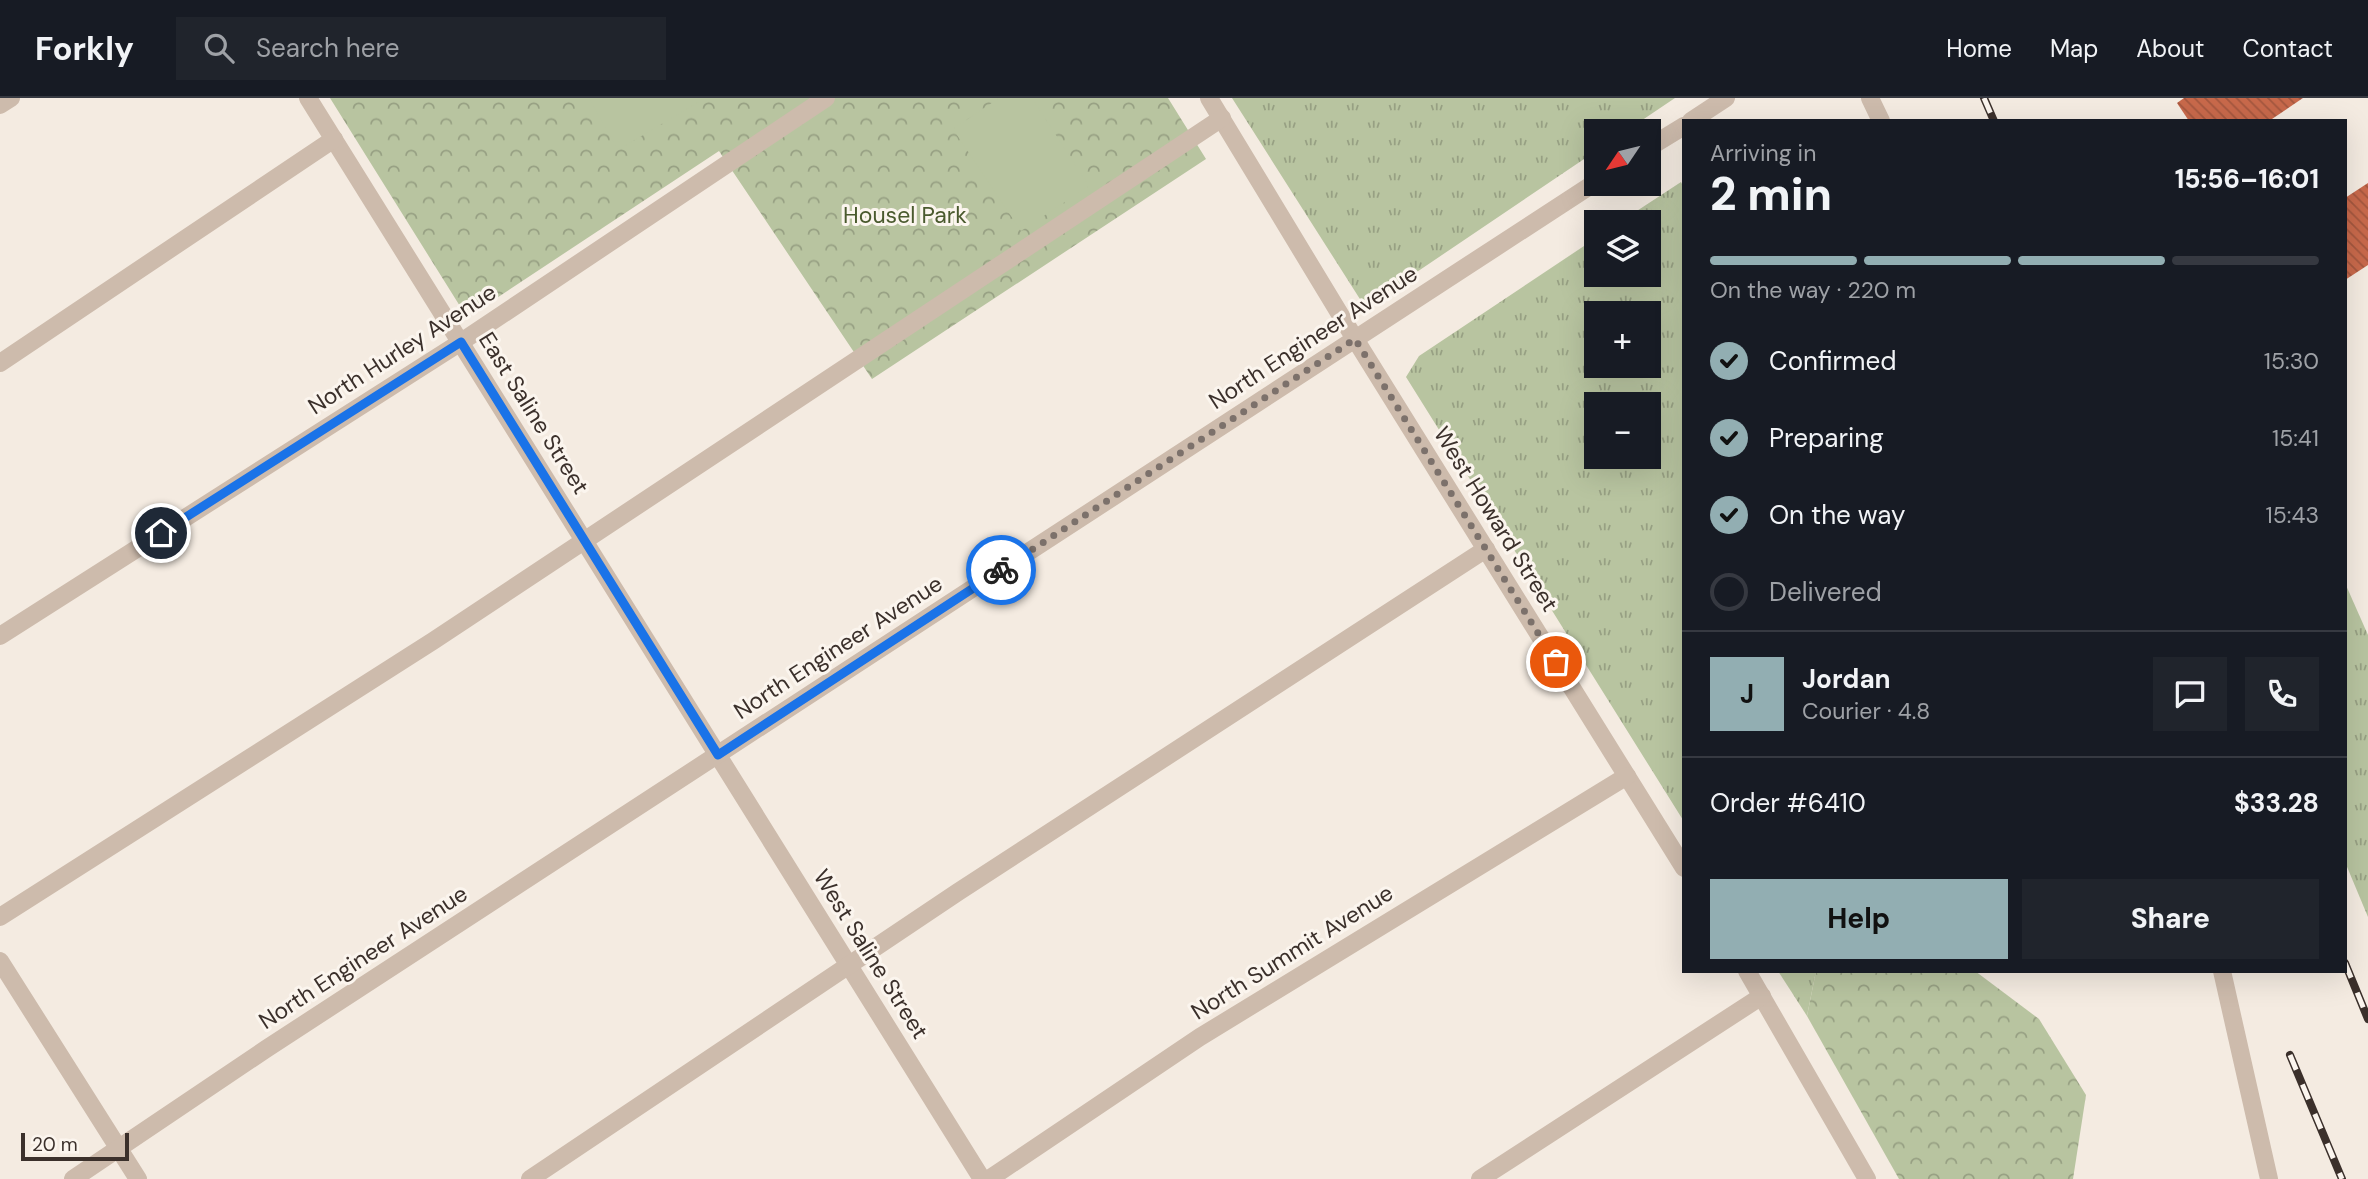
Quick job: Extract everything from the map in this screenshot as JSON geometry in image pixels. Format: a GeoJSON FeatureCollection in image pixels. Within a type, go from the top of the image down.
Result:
{"type":"FeatureCollection","features":[{"type":"Feature","properties":{"kind":"street"},"geometry":{"type":"LineString","coordinates":[[0,105],[11,98]]}},
{"type":"Feature","properties":{"kind":"street","name":"East Saline Street"},"geometry":{"type":"LineString","coordinates":[[308,98],[718,755]]}},
{"type":"Feature","properties":{"kind":"street","name":"North Hurley Avenue"},"geometry":{"type":"LineString","coordinates":[[0,636],[461,342],[826,98]]}},
{"type":"Feature","properties":{"kind":"street","name":"West Howard Street"},"geometry":{"type":"LineString","coordinates":[[1209,98],[1355,339],[1682,865]]}},
{"type":"Feature","properties":{"kind":"street"},"geometry":{"type":"LineString","coordinates":[[1694,119],[1726,98]]}},
{"type":"Feature","properties":{"kind":"street"},"geometry":{"type":"LineString","coordinates":[[1870,98],[1880,119]]}},
{"type":"Feature","properties":{"kind":"street"},"geometry":{"type":"LineString","coordinates":[[0,918],[433,641],[1222,118]]}},
{"type":"Feature","properties":{"kind":"street"},"geometry":{"type":"LineString","coordinates":[[1661,140],[1682,127]]}},
{"type":"Feature","properties":{"kind":"street"},"geometry":{"type":"LineString","coordinates":[[0,363],[334,139]]}},
{"type":"Feature","properties":{"kind":"street","name":"North Engineer Avenue"},"geometry":{"type":"LineString","coordinates":[[73,1179],[266,1049],[1584,191]]}},
{"type":"Feature","properties":{"kind":"street"},"geometry":{"type":"LineString","coordinates":[[530,1179],[848,965],[1486,549]]}},
{"type":"Feature","properties":{"kind":"street","name":"West Saline Street"},"geometry":{"type":"LineString","coordinates":[[718,755],[982,1179]]}},
{"type":"Feature","properties":{"kind":"street","name":"North Summit Avenue"},"geometry":{"type":"LineString","coordinates":[[989,1179],[1200,1037],[1627,776]]}},
{"type":"Feature","properties":{"kind":"street"},"geometry":{"type":"LineString","coordinates":[[0,961],[138,1179]]}},
{"type":"Feature","properties":{"kind":"street"},"geometry":{"type":"LineString","coordinates":[[1748,973],[1867,1179]]}},
{"type":"Feature","properties":{"kind":"street"},"geometry":{"type":"LineString","coordinates":[[2221,973],[2269,1179]]}},
{"type":"Feature","properties":{"kind":"street"},"geometry":{"type":"LineString","coordinates":[[1480,1179],[1762,996]]}},
{"type":"Feature","properties":{"kind":"green space","name":"Housel Park"},"geometry":{"type":"Polygon","coordinates":[[[330,98],[1168,98],[1206,159],[872,379],[719,151],[483,307],[463,311],[330,98]]]}},
{"type":"Feature","properties":{"kind":"green space"},"geometry":{"type":"Polygon","coordinates":[[[589,98],[705,98],[618,150],[589,98]]]}},
{"type":"Feature","properties":{"kind":"green space"},"geometry":{"type":"Polygon","coordinates":[[[999,98],[1032,98],[1089,186],[1021,231],[953,129],[999,98]]]}},
{"type":"Feature","properties":{"kind":"green space"},"geometry":{"type":"Polygon","coordinates":[[[1232,98],[1675,98],[1644,119],[1584,119],[1584,159],[1365,307],[1232,98]]]}},
{"type":"Feature","properties":{"kind":"green space"},"geometry":{"type":"Polygon","coordinates":[[[1681,182],[1682,818],[1406,377],[1419,356],[1584,246],[1584,287],[1661,287],[1661,210],[1638,210],[1681,182]]]}},
{"type":"Feature","properties":{"kind":"green space"},"geometry":{"type":"Polygon","coordinates":[[[2347,588],[2368,635],[2368,917],[2347,867],[2347,588]]]}},
{"type":"Feature","properties":{"kind":"green space"},"geometry":{"type":"Polygon","coordinates":[[[1779,973],[1816,973],[1807,1016],[1779,973]]]}},
{"type":"Feature","properties":{"kind":"green space"},"geometry":{"type":"Polygon","coordinates":[[[1816,973],[1978,973],[2039,1019],[2086,1095],[2073,1179],[1899,1179],[1807,1016],[1816,973]]]}},
{"type":"Feature","properties":{"kind":"building"},"geometry":{"type":"Polygon","coordinates":[[[2184,98],[2303,98],[2272,119],[2188,119],[2177,103],[2184,98]]]}},
{"type":"Feature","properties":{"kind":"building"},"geometry":{"type":"Polygon","coordinates":[[[2368,183],[2368,265],[2347,279],[2347,197],[2368,183]]]}},
{"type":"Feature","properties":{"kind":"railway"},"geometry":{"type":"LineString","coordinates":[[1984,98],[1993,119]]}},
{"type":"Feature","properties":{"kind":"railway"},"geometry":{"type":"LineString","coordinates":[[2347,968],[2368,1019]]}},
{"type":"Feature","properties":{"kind":"railway"},"geometry":{"type":"LineString","coordinates":[[2290,1055],[2342,1179]]}},
{"type":"Feature","properties":{"kind":"way so far"},"geometry":{"type":"LineString","coordinates":[[1001,570],[1355,339],[1556,662]]}},
{"type":"Feature","properties":{"kind":"route"},"geometry":{"type":"LineString","coordinates":[[161,533],[461,342],[718,755],[1001,570]]}}]}
